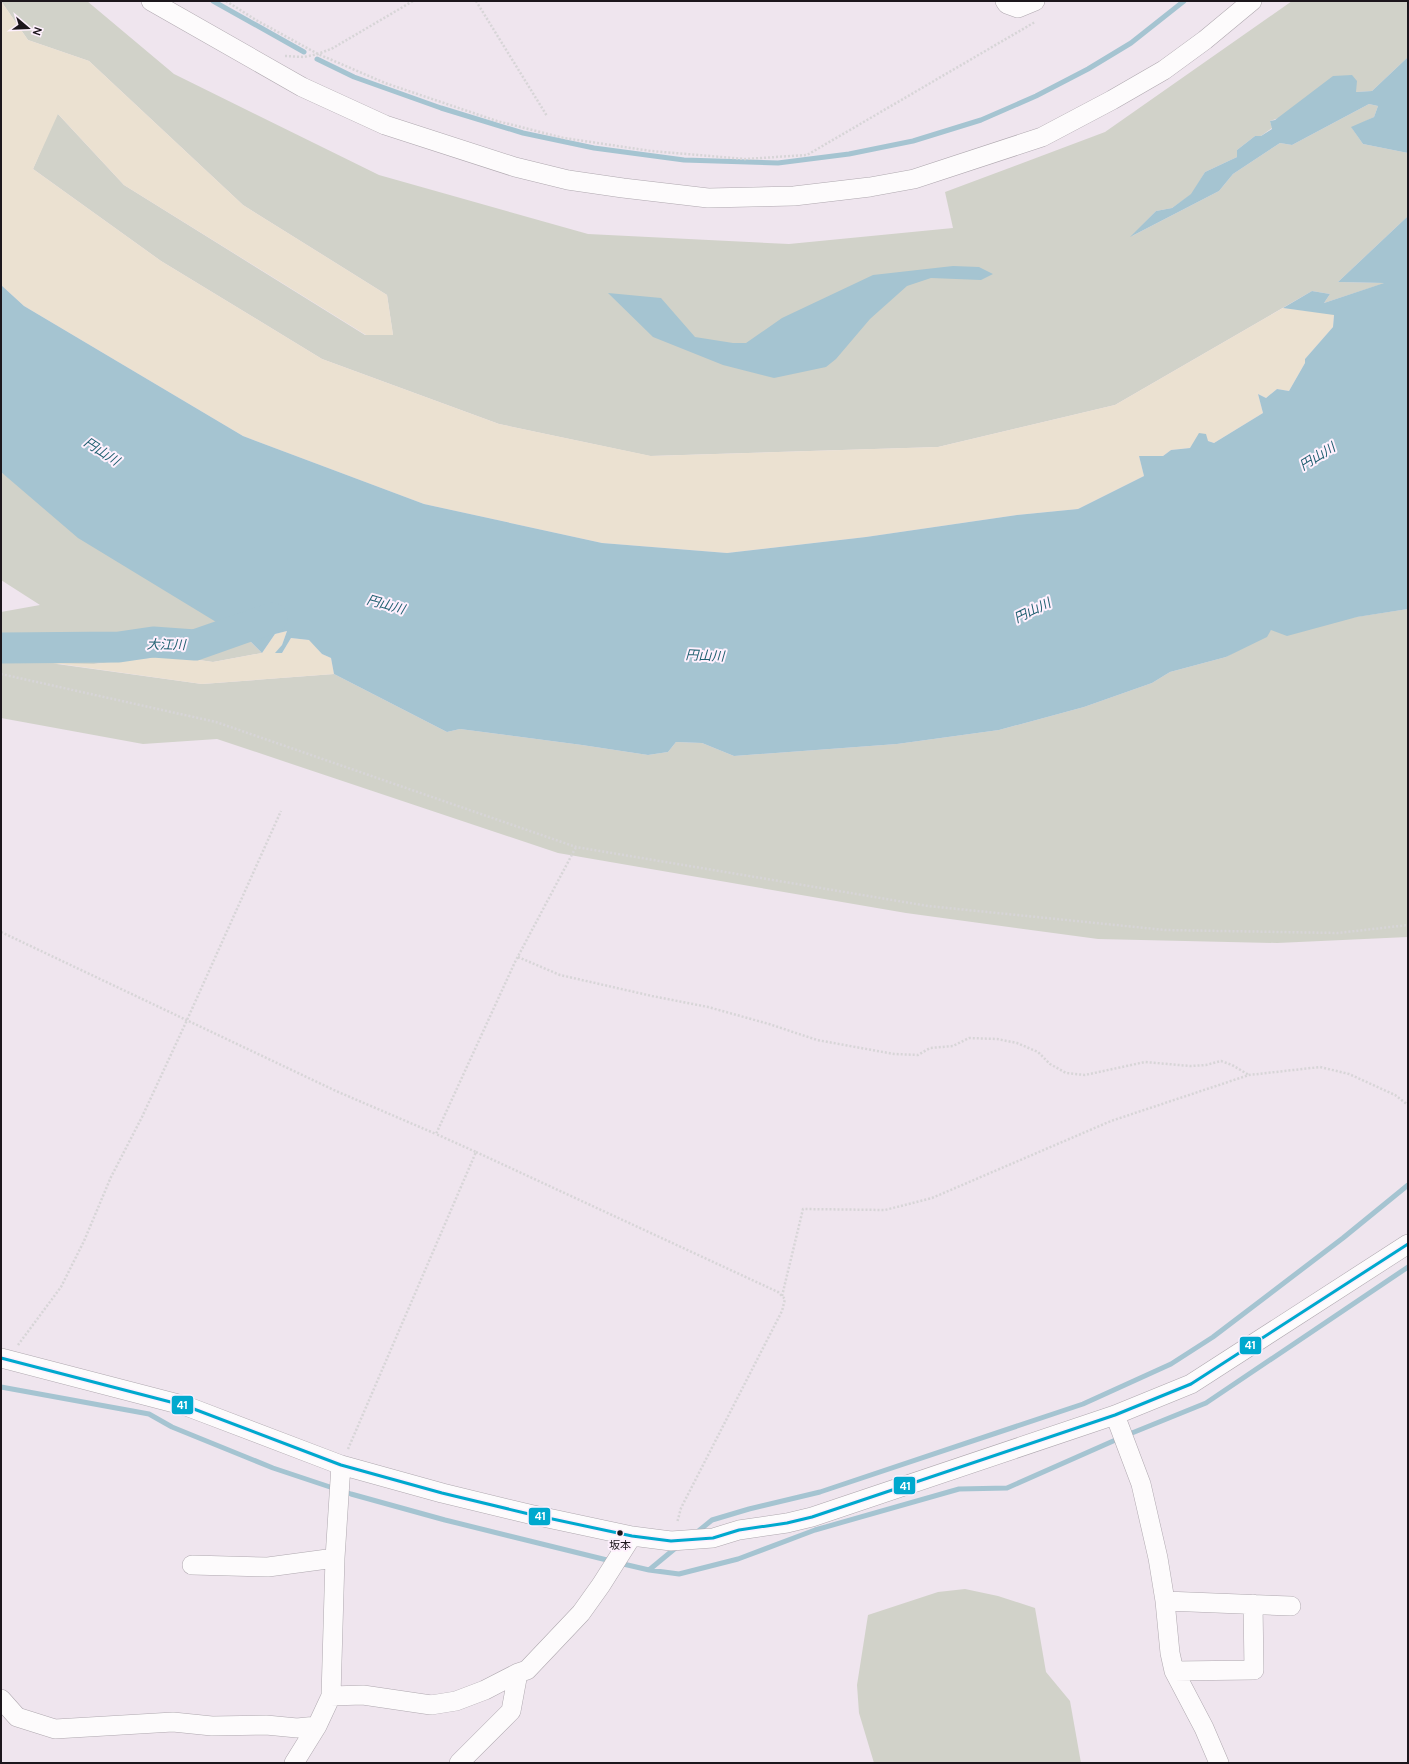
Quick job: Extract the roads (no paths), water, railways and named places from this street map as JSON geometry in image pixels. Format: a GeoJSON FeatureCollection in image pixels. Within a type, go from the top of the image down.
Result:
{"type":"FeatureCollection","features":[{"type":"Feature","properties":{"kind":"street"},"geometry":{"type":"LineString","coordinates":[[151,1],[302,87],[385,125],[514,168],[568,180],[708,198],[794,196],[870,187],[914,179],[1042,137],[1112,100],[1164,70],[1205,40],[1252,1]]}},
{"type":"Feature","properties":{"kind":"street"},"geometry":{"type":"LineString","coordinates":[[1005,1],[1007,4],[1018,8],[1033,3]]}},
{"type":"Feature","properties":{"kind":"street"},"geometry":{"type":"LineString","coordinates":[[4,1359],[186,1406],[341,1464],[442,1494],[632,1536],[671,1541],[713,1538],[739,1530],[787,1523],[812,1517],[1115,1415],[1191,1384],[1408,1244]]}},
{"type":"Feature","properties":{"kind":"street"},"geometry":{"type":"LineString","coordinates":[[1115,1415],[1141,1484],[1158,1558],[1165,1601],[1170,1653],[1174,1671],[1204,1728],[1219,1763]]}},
{"type":"Feature","properties":{"kind":"street"},"geometry":{"type":"LineString","coordinates":[[294,1763],[317,1726],[331,1696],[335,1558],[341,1464]]}},
{"type":"Feature","properties":{"kind":"street"},"geometry":{"type":"LineString","coordinates":[[331,1696],[363,1696],[431,1706],[456,1701],[485,1690],[527,1670],[581,1613],[601,1585],[632,1536]]}},
{"type":"Feature","properties":{"kind":"street"},"geometry":{"type":"LineString","coordinates":[[192,1565],[268,1567],[335,1558]]}},
{"type":"Feature","properties":{"kind":"street"},"geometry":{"type":"LineString","coordinates":[[1165,1601],[1291,1606]]}},
{"type":"Feature","properties":{"kind":"street"},"geometry":{"type":"LineString","coordinates":[[1174,1671],[1254,1670],[1253,1604]]}},
{"type":"Feature","properties":{"kind":"street"},"geometry":{"type":"LineString","coordinates":[[459,1763],[511,1711],[518,1673]]}},
{"type":"Feature","properties":{"kind":"street"},"geometry":{"type":"LineString","coordinates":[[1,1699],[16,1717],[55,1729],[173,1722],[212,1726],[266,1725],[297,1728],[317,1726]]}},
{"type":"Feature","properties":{"kind":"water"},"geometry":{"type":"Polygon","coordinates":[[[1408,57],[1408,153],[1363,144],[1351,127],[1374,117],[1378,106],[1369,104],[1292,145],[1280,143],[1233,174],[1219,191],[1130,237],[1156,211],[1172,208],[1191,194],[1205,172],[1237,157],[1237,150],[1255,136],[1261,136],[1272,129],[1270,121],[1275,120],[1333,76],[1352,75],[1357,81],[1356,92],[1372,91],[1408,57]]]}},
{"type":"Feature","properties":{"kind":"water","name":"円山川"},"geometry":{"type":"Polygon","coordinates":[[[1408,216],[1408,609],[1357,617],[1287,636],[1271,630],[1267,637],[1226,657],[1170,672],[1152,683],[1084,707],[999,730],[897,744],[734,756],[702,743],[676,742],[668,752],[648,755],[460,729],[447,732],[334,674],[331,658],[322,654],[309,640],[291,638],[282,653],[275,653],[282,645],[287,631],[275,634],[262,653],[248,639],[226,628],[78,538],[1,472],[1,285],[24,306],[243,436],[424,504],[602,543],[727,553],[866,537],[1017,515],[1078,509],[1144,476],[1139,456],[1163,456],[1171,450],[1190,448],[1199,433],[1206,434],[1208,441],[1214,443],[1263,413],[1258,394],[1266,398],[1277,389],[1289,391],[1305,363],[1305,359],[1333,327],[1334,315],[1283,308],[1312,291],[1330,294],[1324,303],[1384,283],[1338,282],[1408,216]]]}},
{"type":"Feature","properties":{"kind":"water"},"geometry":{"type":"Polygon","coordinates":[[[953,266],[979,267],[993,274],[981,280],[931,278],[907,286],[870,319],[836,359],[826,367],[774,378],[723,365],[653,337],[608,293],[661,298],[695,337],[733,343],[746,343],[782,318],[873,275],[953,266]]]}},
{"type":"Feature","properties":{"kind":"waterway"},"geometry":{"type":"LineString","coordinates":[[213,1],[304,52]]}},
{"type":"Feature","properties":{"kind":"waterway"},"geometry":{"type":"LineString","coordinates":[[317,59],[354,77],[441,108],[523,133],[594,148],[684,160],[778,163],[849,154],[913,141],[981,120],[1036,96],[1088,69],[1131,43],[1184,1]]}},
{"type":"Feature","properties":{"kind":"waterway","name":"大江川"},"geometry":{"type":"LineString","coordinates":[[1,648],[119,647],[153,642],[195,645],[272,618]]}},
{"type":"Feature","properties":{"kind":"waterway"},"geometry":{"type":"LineString","coordinates":[[696,1533],[712,1520],[749,1509],[820,1492],[1083,1404],[1171,1364],[1213,1337],[1343,1238],[1408,1185]]}},
{"type":"Feature","properties":{"kind":"waterway"},"geometry":{"type":"LineString","coordinates":[[1127,1435],[1206,1403],[1408,1267]]}},
{"type":"Feature","properties":{"kind":"waterway"},"geometry":{"type":"LineString","coordinates":[[1,1387],[149,1414],[172,1427],[273,1468],[351,1494],[445,1520],[611,1561]]}},
{"type":"Feature","properties":{"kind":"waterway"},"geometry":{"type":"LineString","coordinates":[[649,1570],[679,1574],[738,1559],[815,1530],[959,1489],[1007,1488],[1120,1438]]}},
{"type":"Feature","properties":{"kind":"waterway"},"geometry":{"type":"LineString","coordinates":[[619,1563],[649,1570],[678,1546]]}},
{"type":"Feature","properties":{"kind":"place","name":"坂本"},"geometry":{"type":"Point","coordinates":[620,1533]}}]}
